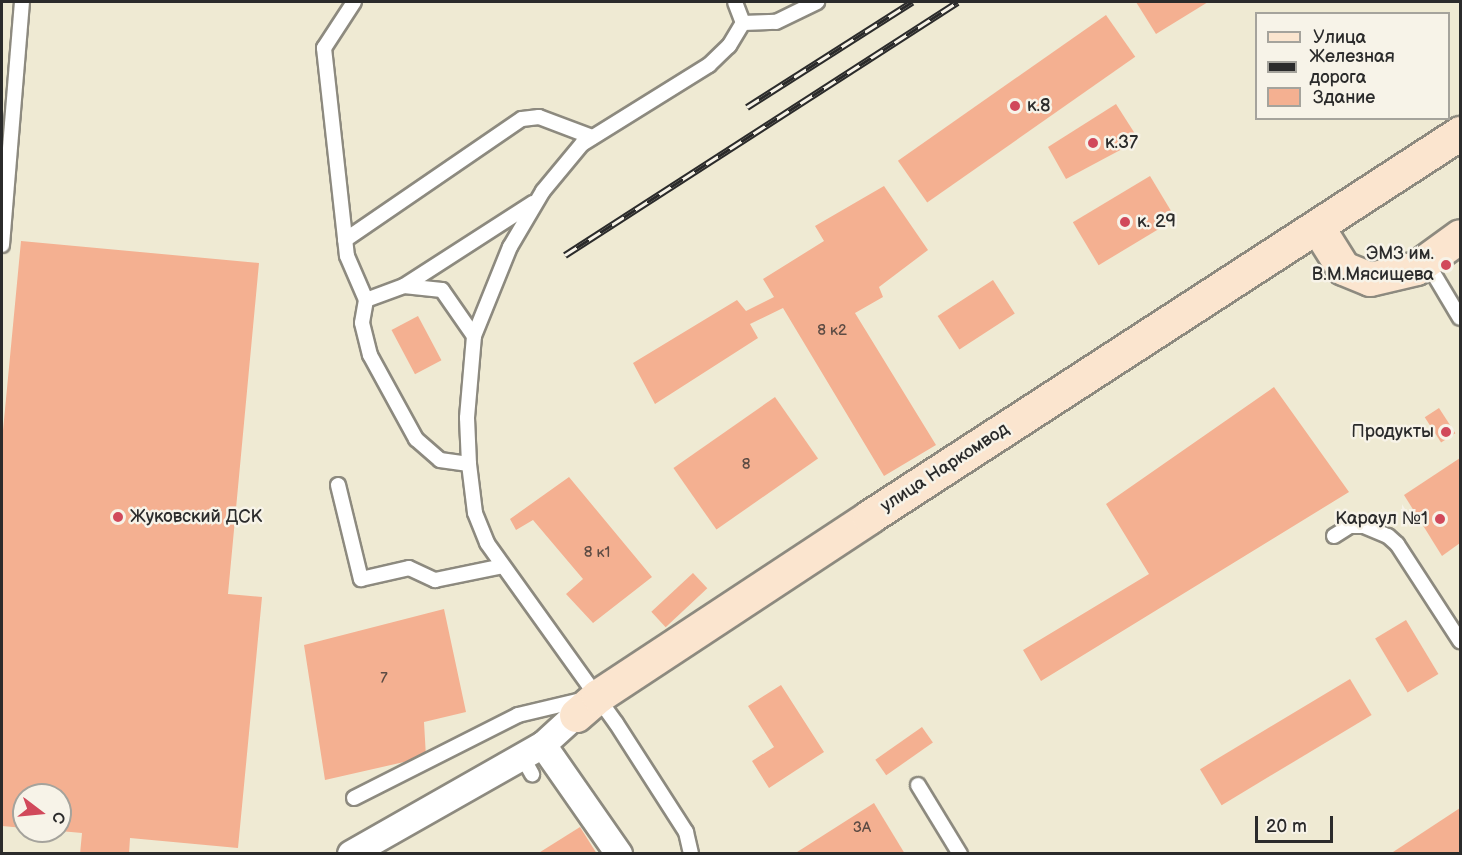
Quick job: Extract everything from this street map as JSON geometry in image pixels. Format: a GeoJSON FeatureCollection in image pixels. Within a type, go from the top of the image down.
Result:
{"type":"FeatureCollection","features":[{"type":"Feature","properties":{"kind":"street","name":"улица Наркомвод"},"geometry":{"type":"LineString","coordinates":[[587,705],[1460,134]]}},
{"type":"Feature","properties":{"kind":"street"},"geometry":{"type":"LineString","coordinates":[[1318,228],[1342,268],[1370,279],[1394,275],[1426,261],[1461,236]]}},
{"type":"Feature","properties":{"kind":"street"},"geometry":{"type":"LineString","coordinates":[[351,854],[532,758],[587,705]]}},
{"type":"Feature","properties":{"kind":"street"},"geometry":{"type":"LineString","coordinates":[[532,758],[619,854]]}},
{"type":"Feature","properties":{"kind":"lane"},"geometry":{"type":"LineString","coordinates":[[2,245],[22,2]]}},
{"type":"Feature","properties":{"kind":"lane"},"geometry":{"type":"LineString","coordinates":[[354,2],[324,48],[347,256],[366,300],[362,323],[370,355],[416,439],[440,460],[469,464]]}},
{"type":"Feature","properties":{"kind":"lane"},"geometry":{"type":"LineString","coordinates":[[735,2],[743,23]]}},
{"type":"Feature","properties":{"kind":"lane"},"geometry":{"type":"LineString","coordinates":[[743,23],[776,22],[817,2]]}},
{"type":"Feature","properties":{"kind":"lane"},"geometry":{"type":"LineString","coordinates":[[691,854],[686,832],[587,705],[487,543],[475,513],[469,464],[467,418],[474,336],[510,247],[537,200],[592,137],[709,64],[729,46],[743,23]]}},
{"type":"Feature","properties":{"kind":"lane"},"geometry":{"type":"LineString","coordinates":[[345,240],[522,119],[539,117],[592,137]]}},
{"type":"Feature","properties":{"kind":"lane"},"geometry":{"type":"LineString","coordinates":[[366,300],[404,286],[537,200]]}},
{"type":"Feature","properties":{"kind":"lane"},"geometry":{"type":"LineString","coordinates":[[1426,261],[1461,318]]}},
{"type":"Feature","properties":{"kind":"lane"},"geometry":{"type":"LineString","coordinates":[[404,286],[442,290],[474,336]]}},
{"type":"Feature","properties":{"kind":"lane"},"geometry":{"type":"LineString","coordinates":[[338,485],[361,579],[409,568],[435,580],[503,566]]}},
{"type":"Feature","properties":{"kind":"lane"},"geometry":{"type":"LineString","coordinates":[[1334,536],[1350,526],[1364,526],[1388,536],[1397,544],[1461,641]]}},
{"type":"Feature","properties":{"kind":"lane"},"geometry":{"type":"LineString","coordinates":[[354,798],[518,715],[587,705]]}},
{"type":"Feature","properties":{"kind":"lane"},"geometry":{"type":"LineString","coordinates":[[918,785],[960,854]]}},
{"type":"Feature","properties":{"kind":"building"},"geometry":{"type":"Polygon","coordinates":[[[1136,2],[1208,2],[1156,34],[1136,2]]]}},
{"type":"Feature","properties":{"kind":"building","name":"к.8"},"geometry":{"type":"Polygon","coordinates":[[[1106,15],[1135,57],[927,202],[898,161],[1106,15]]]}},
{"type":"Feature","properties":{"kind":"building","name":"к.37"},"geometry":{"type":"Polygon","coordinates":[[[1116,104],[1139,140],[1066,179],[1048,147],[1116,104]]]}},
{"type":"Feature","properties":{"kind":"building","name":"к. 29"},"geometry":{"type":"Polygon","coordinates":[[[1150,176],[1176,219],[1099,265],[1073,222],[1150,176]]]}},
{"type":"Feature","properties":{"kind":"building"},"geometry":{"type":"Polygon","coordinates":[[[884,186],[928,250],[879,287],[883,297],[855,313],[936,445],[884,476],[783,308],[750,324],[758,338],[655,404],[633,363],[737,300],[746,311],[774,297],[763,279],[824,241],[815,226],[884,186]]]}},
{"type":"Feature","properties":{"kind":"building","name":"Жуковский ДСК"},"geometry":{"type":"Polygon","coordinates":[[[21,241],[259,263],[228,594],[262,597],[238,848],[130,838],[129,854],[80,854],[82,833],[72,832],[72,783],[12,783],[12,827],[2,826],[2,441],[21,241]]]}},
{"type":"Feature","properties":{"kind":"building"},"geometry":{"type":"Polygon","coordinates":[[[993,280],[1015,314],[959,349],[938,316],[993,280]]]}},
{"type":"Feature","properties":{"kind":"building"},"geometry":{"type":"Polygon","coordinates":[[[418,316],[441,360],[415,374],[392,330],[418,316]]]}},
{"type":"Feature","properties":{"kind":"building"},"geometry":{"type":"Polygon","coordinates":[[[1274,387],[1349,492],[1041,681],[1023,650],[1149,574],[1106,504],[1274,387]]]}},
{"type":"Feature","properties":{"kind":"building"},"geometry":{"type":"Polygon","coordinates":[[[775,397],[818,458],[716,530],[673,468],[775,397]]]}},
{"type":"Feature","properties":{"kind":"building"},"geometry":{"type":"Polygon","coordinates":[[[1439,408],[1455,433],[1441,442],[1425,417],[1439,408]]]}},
{"type":"Feature","properties":{"kind":"building","name":"Караул №1"},"geometry":{"type":"Polygon","coordinates":[[[1460,458],[1460,543],[1442,556],[1404,495],[1460,458]]]}},
{"type":"Feature","properties":{"kind":"building"},"geometry":{"type":"Polygon","coordinates":[[[569,477],[652,577],[593,623],[566,594],[583,579],[533,520],[516,530],[510,519],[569,477]]]}},
{"type":"Feature","properties":{"kind":"building"},"geometry":{"type":"Polygon","coordinates":[[[693,573],[707,588],[666,627],[651,612],[693,573]]]}},
{"type":"Feature","properties":{"kind":"building"},"geometry":{"type":"Polygon","coordinates":[[[444,609],[466,712],[424,722],[426,757],[325,780],[304,645],[444,609]]]}},
{"type":"Feature","properties":{"kind":"building"},"geometry":{"type":"Polygon","coordinates":[[[1406,620],[1438,674],[1408,693],[1375,639],[1406,620]]]}},
{"type":"Feature","properties":{"kind":"building"},"geometry":{"type":"Polygon","coordinates":[[[1350,679],[1372,715],[1222,805],[1200,769],[1350,679]]]}},
{"type":"Feature","properties":{"kind":"building"},"geometry":{"type":"Polygon","coordinates":[[[781,685],[824,752],[769,788],[752,761],[774,747],[748,706],[781,685]]]}},
{"type":"Feature","properties":{"kind":"building"},"geometry":{"type":"Polygon","coordinates":[[[922,727],[933,743],[886,775],[875,760],[922,727]]]}},
{"type":"Feature","properties":{"kind":"building"},"geometry":{"type":"Polygon","coordinates":[[[874,803],[905,854],[794,854],[874,803]]]}},
{"type":"Feature","properties":{"kind":"building"},"geometry":{"type":"Polygon","coordinates":[[[1460,808],[1460,854],[1390,854],[1460,808]]]}},
{"type":"Feature","properties":{"kind":"building"},"geometry":{"type":"Polygon","coordinates":[[[580,827],[597,854],[537,854],[580,827]]]}},
{"type":"Feature","properties":{"kind":"railway"},"geometry":{"type":"LineString","coordinates":[[747,107],[912,2]]}},
{"type":"Feature","properties":{"kind":"railway"},"geometry":{"type":"LineString","coordinates":[[565,255],[958,2]]}},
{"type":"Feature","properties":{"kind":"place","name":"к.8"},"geometry":{"type":"Point","coordinates":[1015,106]}},
{"type":"Feature","properties":{"kind":"place","name":"к.37"},"geometry":{"type":"Point","coordinates":[1093,143]}},
{"type":"Feature","properties":{"kind":"place","name":"к. 29"},"geometry":{"type":"Point","coordinates":[1125,222]}},
{"type":"Feature","properties":{"kind":"place","name":"ЭМЗ им. В.М.Мясищева"},"geometry":{"type":"Point","coordinates":[1446,265]}},
{"type":"Feature","properties":{"kind":"place","name":"Продукты"},"geometry":{"type":"Point","coordinates":[1446,432]}},
{"type":"Feature","properties":{"kind":"place","name":"Жуковский ДСК"},"geometry":{"type":"Point","coordinates":[118,517]}},
{"type":"Feature","properties":{"kind":"place","name":"Караул №1"},"geometry":{"type":"Point","coordinates":[1440,519]}}]}
